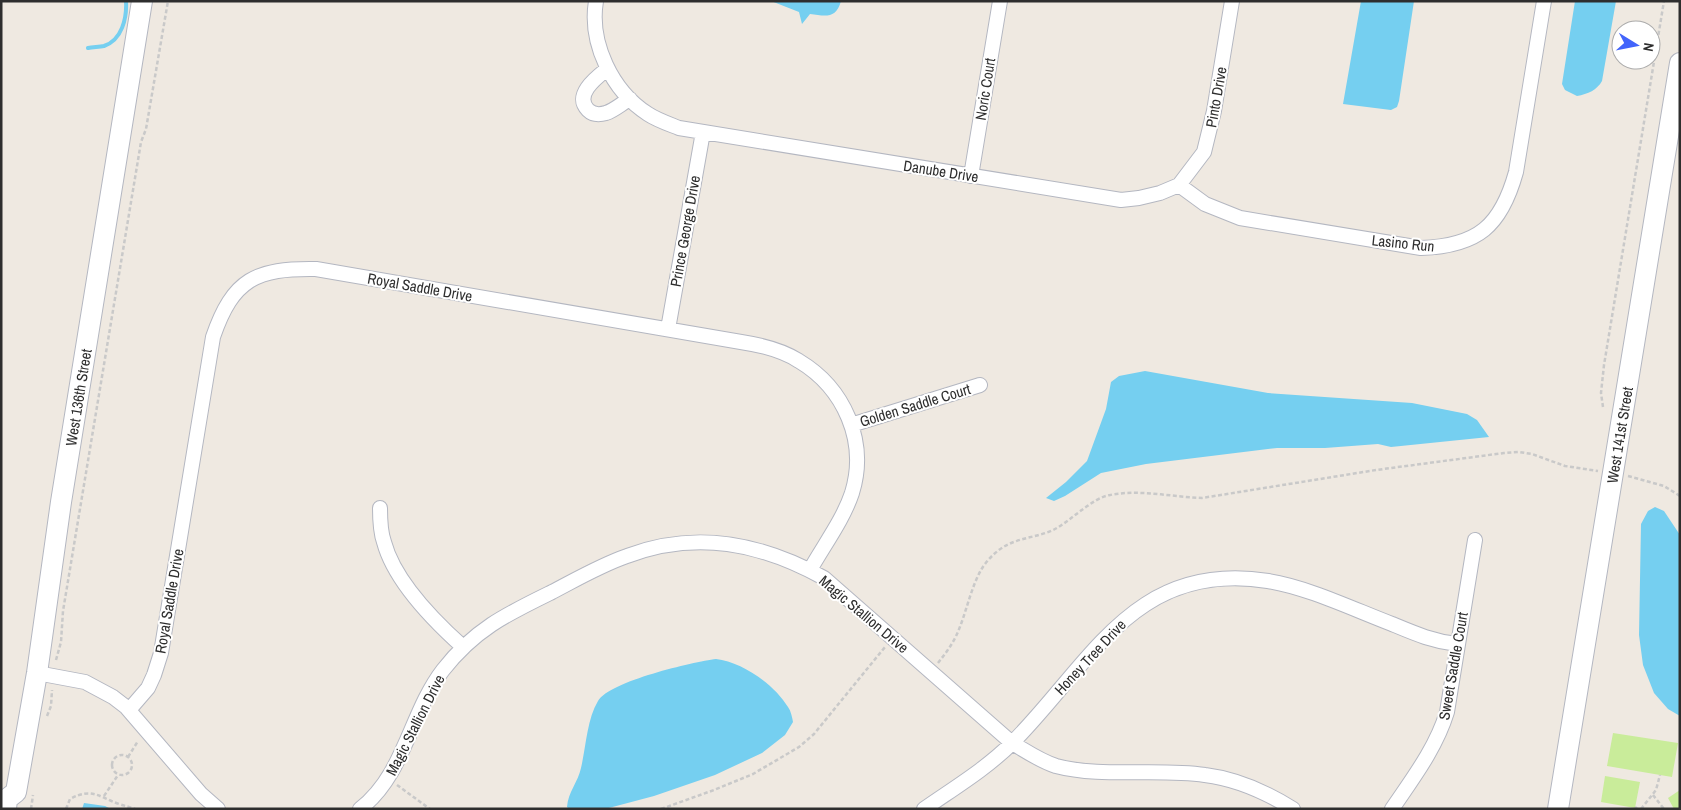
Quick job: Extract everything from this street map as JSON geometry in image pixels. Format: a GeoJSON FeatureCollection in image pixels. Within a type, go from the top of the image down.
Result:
{"type":"FeatureCollection","features":[{"type":"Feature","properties":{"kind":"street","name":"West 136th Street"},"geometry":{"type":"LineString","coordinates":[[19,800],[45,674],[64,484],[142,1]]}},
{"type":"Feature","properties":{"kind":"street","name":"Danube Drive"},"geometry":{"type":"LineString","coordinates":[[596,1],[595,28],[600,50],[608,70],[638,107],[649,115],[679,128],[1121,200],[1160,193],[1179,185]]}},
{"type":"Feature","properties":{"kind":"street","name":"Noric Court"},"geometry":{"type":"LineString","coordinates":[[971,176],[1000,1]]}},
{"type":"Feature","properties":{"kind":"street","name":"Pinto Drive"},"geometry":{"type":"LineString","coordinates":[[1179,185],[1204,152],[1210,134],[1232,1]]}},
{"type":"Feature","properties":{"kind":"street","name":"Lasino Run"},"geometry":{"type":"LineString","coordinates":[[1179,185],[1205,204],[1240,218],[1421,248],[1444,247],[1464,241],[1478,234],[1494,222],[1510,193],[1516,172],[1544,1]]}},
{"type":"Feature","properties":{"kind":"street","name":"West 141st Street"},"geometry":{"type":"LineString","coordinates":[[1558,809],[1680,63]]}},
{"type":"Feature","properties":{"kind":"street"},"geometry":{"type":"LineString","coordinates":[[608,70],[593,81],[585,92],[584,102],[586,107],[594,114],[599,114],[613,109],[630,99]]}},
{"type":"Feature","properties":{"kind":"street","name":"Prince George Drive"},"geometry":{"type":"LineString","coordinates":[[668,330],[702,132]]}},
{"type":"Feature","properties":{"kind":"street","name":"Royal Saddle Drive"},"geometry":{"type":"LineString","coordinates":[[129,710],[148,688],[161,653],[213,337],[221,313],[232,297],[248,282],[263,274],[286,268],[316,268],[760,345],[797,360],[816,372],[828,384],[839,400],[851,425],[857,448],[852,493],[810,570]]}},
{"type":"Feature","properties":{"kind":"street","name":"Golden Saddle Court"},"geometry":{"type":"LineString","coordinates":[[851,425],[980,386]]}},
{"type":"Feature","properties":{"kind":"street"},"geometry":{"type":"LineString","coordinates":[[380,508],[380,526],[384,543],[400,576],[426,610],[462,647]]}},
{"type":"Feature","properties":{"kind":"street","name":"Sweet Saddle Court"},"geometry":{"type":"LineString","coordinates":[[1392,809],[1430,752],[1447,712],[1474,540]]}},
{"type":"Feature","properties":{"kind":"street","name":"Magic Stallion Drive"},"geometry":{"type":"LineString","coordinates":[[360,809],[369,802],[387,779],[427,694],[442,671],[462,647],[485,628],[512,612],[606,564],[628,555],[653,548],[698,541],[725,543],[770,553],[824,578],[1012,743],[1039,759],[1056,766],[1080,770],[1181,772],[1207,775],[1238,782],[1261,791],[1294,809]]}},
{"type":"Feature","properties":{"kind":"street","name":"Honey Tree Drive"},"geometry":{"type":"LineString","coordinates":[[924,809],[996,759],[1114,628],[1133,612],[1172,589],[1226,577],[1273,582],[1346,606],[1436,642],[1457,644]]}},
{"type":"Feature","properties":{"kind":"street"},"geometry":{"type":"LineString","coordinates":[[45,674],[84,682],[113,697],[129,710],[201,794],[218,809]]}},
{"type":"Feature","properties":{"kind":"path"},"geometry":{"type":"LineString","coordinates":[[44,722],[51,706],[45,674],[61,642],[63,611],[141,142],[146,129],[168,1]]}},
{"type":"Feature","properties":{"kind":"path"},"geometry":{"type":"LineString","coordinates":[[1603,407],[1601,393],[1604,365],[1664,1]]}},
{"type":"Feature","properties":{"kind":"path"},"geometry":{"type":"LineString","coordinates":[[931,672],[946,653],[956,634],[982,569],[991,557],[1015,540],[1054,529],[1108,495],[1132,492],[1202,498],[1376,470],[1512,452],[1532,454],[1565,466],[1613,473],[1664,486],[1680,496]]}},
{"type":"Feature","properties":{"kind":"path"},"geometry":{"type":"LineString","coordinates":[[661,809],[753,774],[799,747],[814,734],[892,638]]}},
{"type":"Feature","properties":{"kind":"path"},"geometry":{"type":"LineString","coordinates":[[128,757],[147,731]]}},
{"type":"Feature","properties":{"kind":"path"},"geometry":{"type":"LineString","coordinates":[[118,756],[128,757],[132,762],[132,769],[128,774],[118,775],[113,770],[113,760],[118,756]]}},
{"type":"Feature","properties":{"kind":"path"},"geometry":{"type":"LineString","coordinates":[[104,796],[118,775]]}},
{"type":"Feature","properties":{"kind":"path"},"geometry":{"type":"LineString","coordinates":[[1642,809],[1653,795],[1660,775]]}},
{"type":"Feature","properties":{"kind":"path"},"geometry":{"type":"LineString","coordinates":[[387,779],[430,809]]}},
{"type":"Feature","properties":{"kind":"path"},"geometry":{"type":"LineString","coordinates":[[66,809],[70,799],[89,792],[135,809]]}},
{"type":"Feature","properties":{"kind":"path"},"geometry":{"type":"LineString","coordinates":[[1653,795],[1664,809]]}},
{"type":"Feature","properties":{"kind":"path"},"geometry":{"type":"LineString","coordinates":[[19,800],[31,809]]}},
{"type":"Feature","properties":{"kind":"green space"},"geometry":{"type":"Polygon","coordinates":[[[1613,733],[1678,743],[1672,777],[1607,766],[1613,733]]]}},
{"type":"Feature","properties":{"kind":"green space"},"geometry":{"type":"Polygon","coordinates":[[[1605,776],[1640,782],[1635,808],[1601,802],[1605,776]]]}},
{"type":"Feature","properties":{"kind":"green space"},"geometry":{"type":"Polygon","coordinates":[[[1680,790],[1680,809],[1674,809],[1668,798],[1680,790]]]}},
{"type":"Feature","properties":{"kind":"water"},"geometry":{"type":"Polygon","coordinates":[[[771,1],[841,1],[833,14],[826,16],[810,14],[802,24],[799,12],[771,1]]]}},
{"type":"Feature","properties":{"kind":"water"},"geometry":{"type":"Polygon","coordinates":[[[1361,1],[1414,1],[1399,101],[1397,107],[1391,110],[1343,104],[1361,1]]]}},
{"type":"Feature","properties":{"kind":"water"},"geometry":{"type":"Polygon","coordinates":[[[1575,1],[1616,1],[1613,20],[1611,20],[1602,81],[1592,91],[1577,96],[1565,90],[1562,84],[1575,1]]]}},
{"type":"Feature","properties":{"kind":"water"},"geometry":{"type":"Polygon","coordinates":[[[1145,371],[1268,393],[1412,403],[1467,414],[1477,420],[1489,437],[1391,447],[1378,444],[1325,448],[1277,448],[1146,464],[1101,473],[1054,501],[1046,498],[1066,482],[1087,461],[1106,409],[1111,382],[1119,376],[1145,371]]]}},
{"type":"Feature","properties":{"kind":"water"},"geometry":{"type":"Polygon","coordinates":[[[1655,507],[1664,511],[1680,535],[1680,716],[1668,709],[1654,693],[1643,665],[1639,635],[1641,524],[1648,511],[1655,507]]]}},
{"type":"Feature","properties":{"kind":"water"},"geometry":{"type":"Polygon","coordinates":[[[716,659],[747,669],[766,682],[782,698],[790,710],[793,722],[785,735],[762,753],[715,775],[654,796],[605,809],[569,809],[567,807],[568,802],[580,773],[589,725],[598,701],[618,686],[672,668],[716,659]]]}},
{"type":"Feature","properties":{"kind":"water"},"geometry":{"type":"Polygon","coordinates":[[[84,803],[105,806],[111,809],[82,809],[84,803]]]}},
{"type":"Feature","properties":{"kind":"waterway"},"geometry":{"type":"LineString","coordinates":[[88,48],[104,46],[115,39],[122,28],[126,14],[126,1]]}}]}
